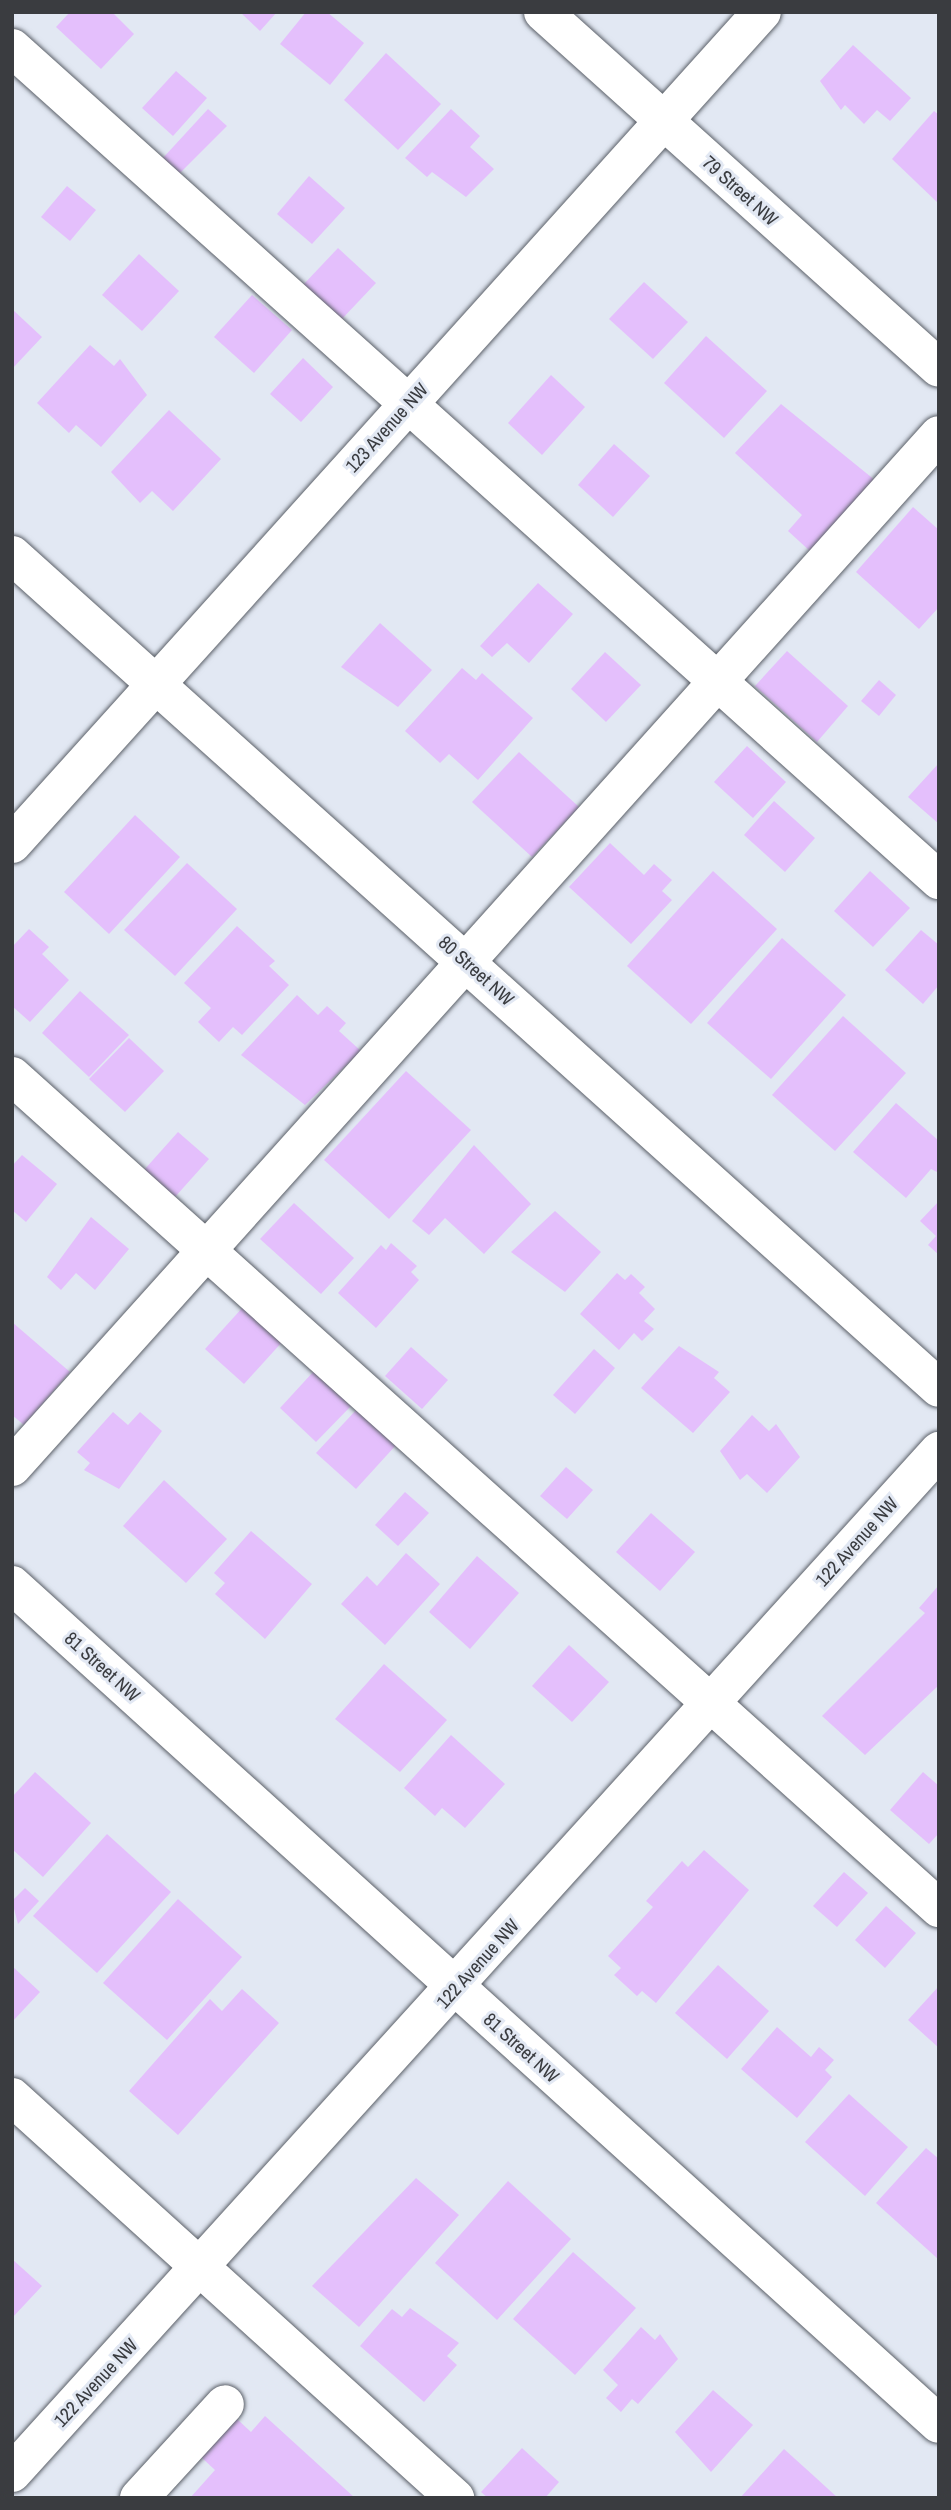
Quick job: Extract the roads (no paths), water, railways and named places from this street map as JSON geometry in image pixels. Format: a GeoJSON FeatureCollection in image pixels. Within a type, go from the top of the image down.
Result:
{"type":"FeatureCollection","features":[{"type":"Feature","properties":{"kind":"street","name":"79 Street NW"},"geometry":{"type":"LineString","coordinates":[[543,12],[939,368]]}},
{"type":"Feature","properties":{"kind":"street","name":"123 Avenue NW"},"geometry":{"type":"LineString","coordinates":[[12,844],[762,12]]}},
{"type":"Feature","properties":{"kind":"street"},"geometry":{"type":"LineString","coordinates":[[12,48],[939,880]]}},
{"type":"Feature","properties":{"kind":"street"},"geometry":{"type":"LineString","coordinates":[[12,1467],[208,1254],[721,685],[939,435]]}},
{"type":"Feature","properties":{"kind":"street","name":"80 Street NW"},"geometry":{"type":"LineString","coordinates":[[12,555],[939,1388]]}},
{"type":"Feature","properties":{"kind":"street"},"geometry":{"type":"LineString","coordinates":[[12,1076],[208,1254],[713,1702],[939,1908]]}},
{"type":"Feature","properties":{"kind":"street","name":"122 Avenue NW"},"geometry":{"type":"LineString","coordinates":[[12,2473],[456,1989],[939,1451]]}},
{"type":"Feature","properties":{"kind":"street","name":"81 Street NW"},"geometry":{"type":"LineString","coordinates":[[12,1586],[939,2424]]}},
{"type":"Feature","properties":{"kind":"street"},"geometry":{"type":"LineString","coordinates":[[12,2097],[455,2498]]}},
{"type":"Feature","properties":{"kind":"street"},"geometry":{"type":"LineString","coordinates":[[139,2498],[225,2404]]}}]}
